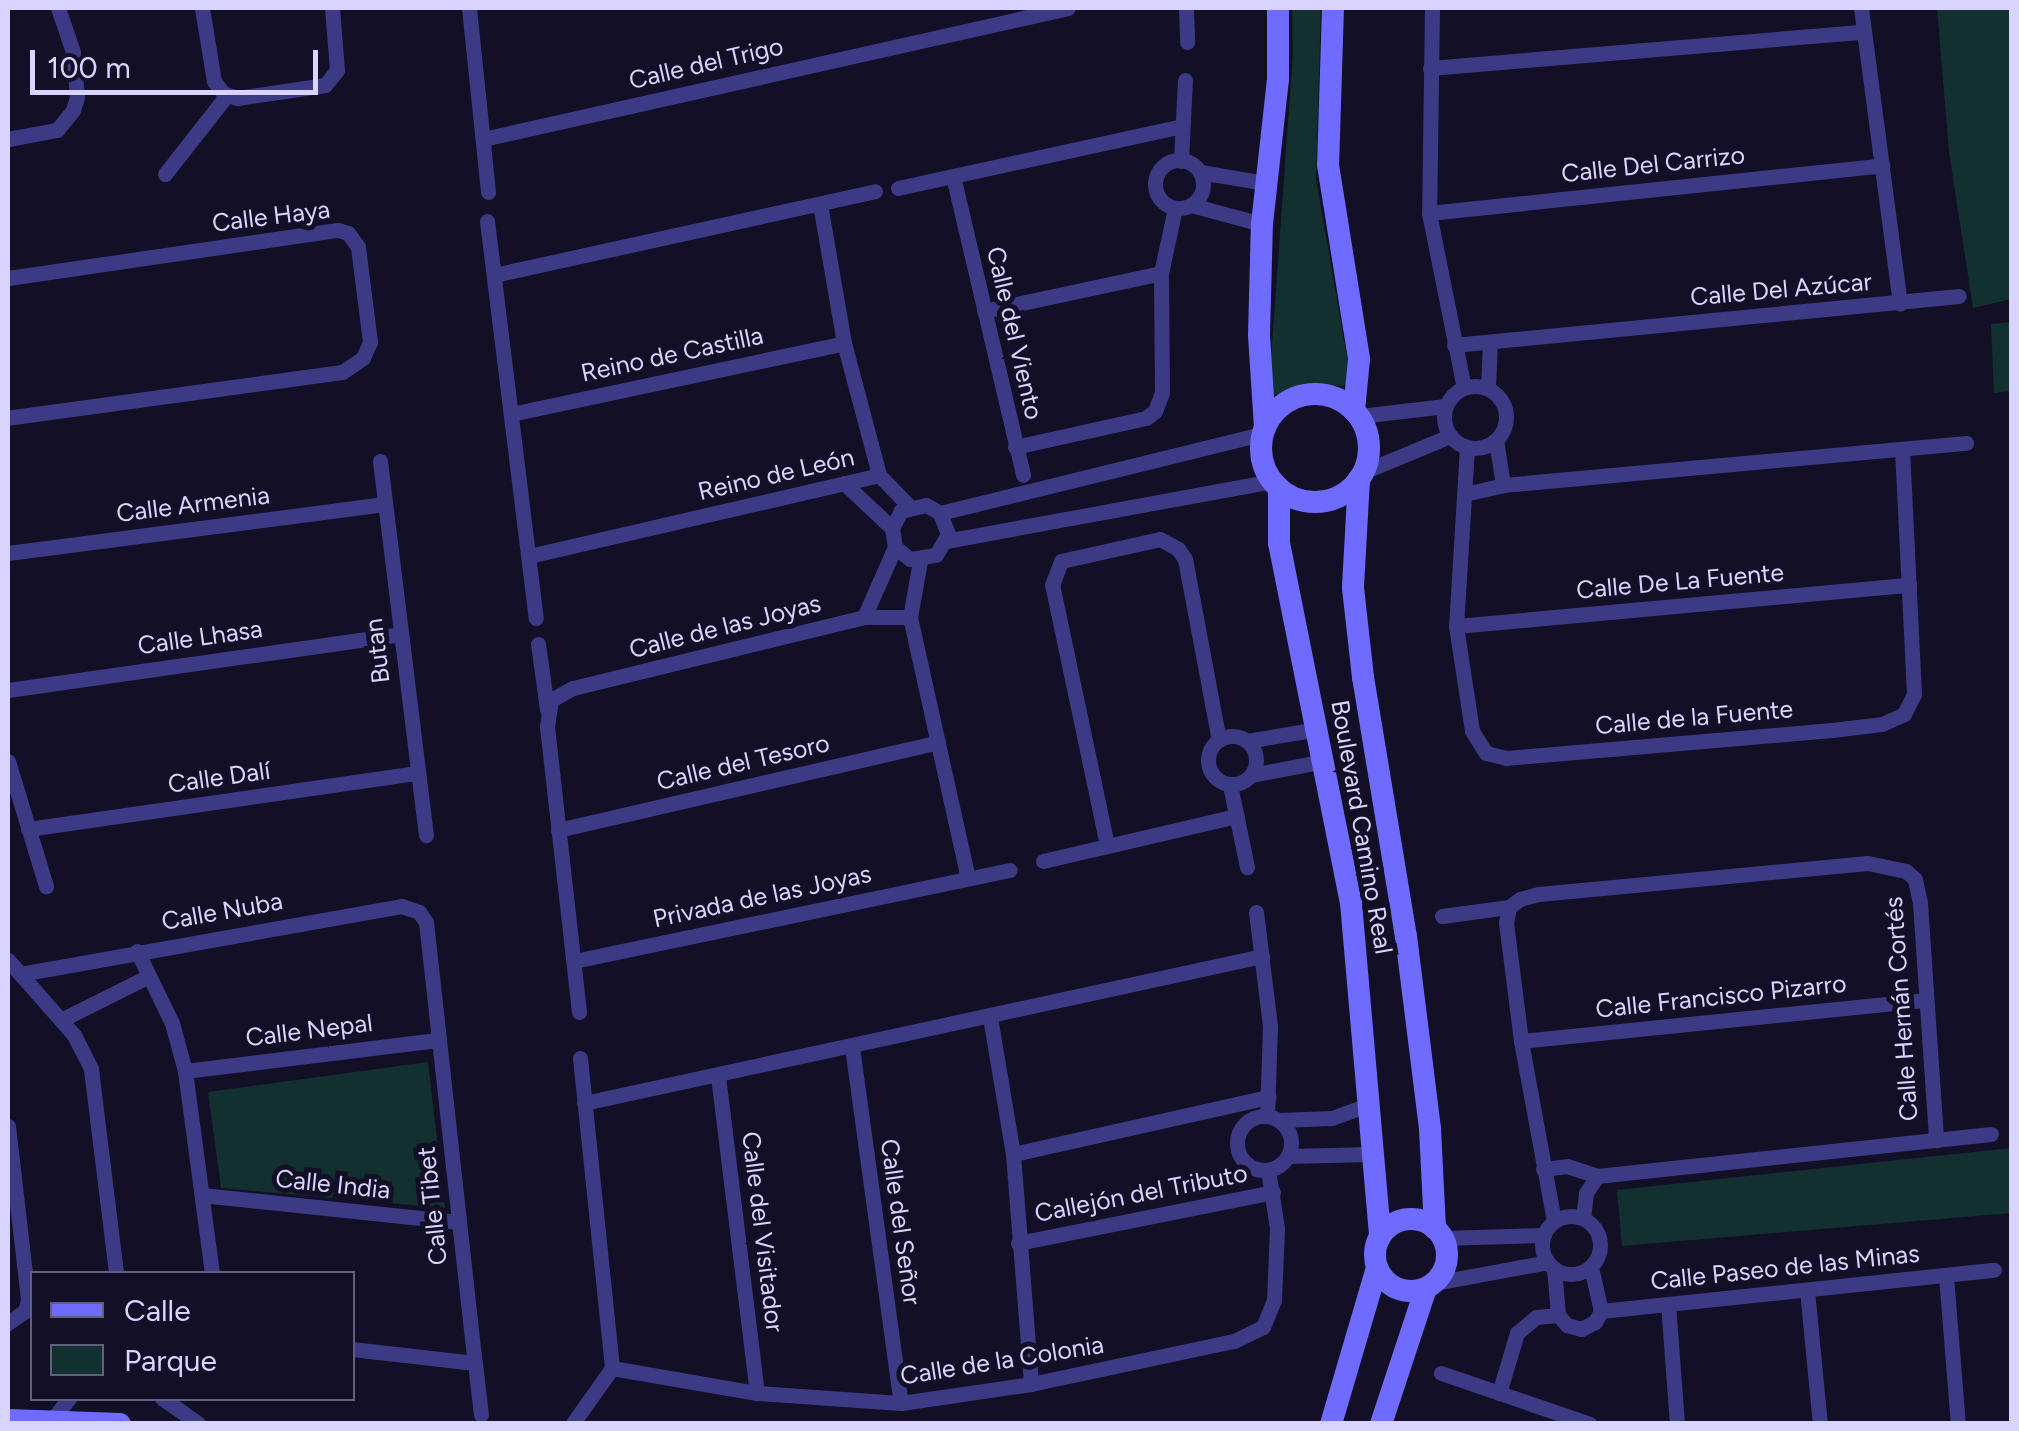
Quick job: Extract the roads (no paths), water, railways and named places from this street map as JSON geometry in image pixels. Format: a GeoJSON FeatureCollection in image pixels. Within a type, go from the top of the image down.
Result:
{"type":"FeatureCollection","features":[{"type":"Feature","properties":{"kind":"street"},"geometry":{"type":"LineString","coordinates":[[8,140],[57,130],[72,110],[77,96],[73,52],[58,8]]}},
{"type":"Feature","properties":{"kind":"street"},"geometry":{"type":"LineString","coordinates":[[202,8],[209,64],[218,88],[237,98],[318,90],[337,70],[332,8]]}},
{"type":"Feature","properties":{"kind":"street"},"geometry":{"type":"LineString","coordinates":[[469,8],[488,192]]}},
{"type":"Feature","properties":{"kind":"street"},"geometry":{"type":"LineString","coordinates":[[1186,8],[1187,42]]}},
{"type":"Feature","properties":{"kind":"street"},"geometry":{"type":"LineString","coordinates":[[1278,8],[1278,79],[1262,224],[1261,459],[1276,485],[1312,502],[1346,492],[1361,475],[1450,436]]}},
{"type":"Feature","properties":{"kind":"street"},"geometry":{"type":"LineString","coordinates":[[1333,8],[1328,165],[1359,359],[1357,413],[1369,445],[1361,475]]}},
{"type":"Feature","properties":{"kind":"street"},"geometry":{"type":"LineString","coordinates":[[1432,8],[1430,213],[1464,388]]}},
{"type":"Feature","properties":{"kind":"street","name":"Calle Del Azúcar"},"geometry":{"type":"LineString","coordinates":[[1454,345],[1900,303],[1861,8]]}},
{"type":"Feature","properties":{"kind":"street","name":"Calle del Trigo"},"geometry":{"type":"LineString","coordinates":[[483,138],[1057,9]]}},
{"type":"Feature","properties":{"kind":"street"},"geometry":{"type":"LineString","coordinates":[[1430,68],[1864,32]]}},
{"type":"Feature","properties":{"kind":"street"},"geometry":{"type":"LineString","coordinates":[[1185,80],[1181,161],[1200,172],[1266,182]]}},
{"type":"Feature","properties":{"kind":"street"},"geometry":{"type":"LineString","coordinates":[[165,174],[227,94]]}},
{"type":"Feature","properties":{"kind":"street"},"geometry":{"type":"LineString","coordinates":[[898,188],[1182,126]]}},
{"type":"Feature","properties":{"kind":"street","name":"Calle del Viento"},"geometry":{"type":"LineString","coordinates":[[1181,161],[1166,165],[1156,178],[1157,194],[1183,206]]}},
{"type":"Feature","properties":{"kind":"street","name":"Calle Del Carrizo"},"geometry":{"type":"LineString","coordinates":[[1430,213],[1882,165]]}},
{"type":"Feature","properties":{"kind":"street","name":"Calle del Viento"},"geometry":{"type":"LineString","coordinates":[[953,176],[1015,447],[1146,418],[1155,412],[1162,393],[1161,273],[1183,206],[1201,194],[1200,172]]}},
{"type":"Feature","properties":{"kind":"street"},"geometry":{"type":"LineString","coordinates":[[494,275],[874,191]]}},
{"type":"Feature","properties":{"kind":"street","name":"Reino de León"},"geometry":{"type":"LineString","coordinates":[[529,556],[879,475],[844,343],[820,204]]}},
{"type":"Feature","properties":{"kind":"street"},"geometry":{"type":"LineString","coordinates":[[1183,206],[1262,224]]}},
{"type":"Feature","properties":{"kind":"street"},"geometry":{"type":"LineString","coordinates":[[487,221],[536,618]]}},
{"type":"Feature","properties":{"kind":"street","name":"Calle Haya"},"geometry":{"type":"LineString","coordinates":[[8,278],[338,230],[348,234],[358,247],[370,342],[363,358],[342,372],[8,418]]}},
{"type":"Feature","properties":{"kind":"street"},"geometry":{"type":"LineString","coordinates":[[984,311],[1161,273]]}},
{"type":"Feature","properties":{"kind":"street"},"geometry":{"type":"LineString","coordinates":[[1900,303],[1959,296]]}},
{"type":"Feature","properties":{"kind":"street"},"geometry":{"type":"LineString","coordinates":[[1490,342],[1488,388],[1506,412],[1496,440],[1503,485]]}},
{"type":"Feature","properties":{"kind":"street","name":"Reino de Castilla"},"geometry":{"type":"LineString","coordinates":[[511,414],[844,343]]}},
{"type":"Feature","properties":{"kind":"street"},"geometry":{"type":"LineString","coordinates":[[1488,388],[1464,388],[1445,406],[1443,417],[1450,436],[1467,447],[1496,440]]}},
{"type":"Feature","properties":{"kind":"street"},"geometry":{"type":"LineString","coordinates":[[940,512],[1264,431],[1284,403],[1301,396],[1320,394],[1357,413],[1445,406]]}},
{"type":"Feature","properties":{"kind":"street"},"geometry":{"type":"LineString","coordinates":[[1467,447],[1465,494],[1503,485],[1966,443]]}},
{"type":"Feature","properties":{"kind":"street"},"geometry":{"type":"LineString","coordinates":[[1015,447],[1022,475]]}},
{"type":"Feature","properties":{"kind":"street","name":"Calle de la Fuente"},"geometry":{"type":"LineString","coordinates":[[1465,494],[1456,626],[1472,730],[1478,744],[1492,757],[1832,730],[1882,724],[1911,706],[1902,451]]}},
{"type":"Feature","properties":{"kind":"street","name":"Butan"},"geometry":{"type":"LineString","coordinates":[[380,461],[426,835]]}},
{"type":"Feature","properties":{"kind":"street"},"geometry":{"type":"LineString","coordinates":[[879,475],[910,506]]}},
{"type":"Feature","properties":{"kind":"street","name":"Boulevard Camino Real"},"geometry":{"type":"LineString","coordinates":[[1361,475],[1353,588],[1363,677],[1406,936],[1430,1129],[1438,1233]]}},
{"type":"Feature","properties":{"kind":"street"},"geometry":{"type":"LineString","coordinates":[[844,484],[892,528],[896,547],[864,617]]}},
{"type":"Feature","properties":{"kind":"street"},"geometry":{"type":"LineString","coordinates":[[946,541],[1276,485]]}},
{"type":"Feature","properties":{"kind":"street","name":"Boulevard Camino Real"},"geometry":{"type":"LineString","coordinates":[[1276,485],[1279,544],[1351,903],[1380,1237]]}},
{"type":"Feature","properties":{"kind":"street","name":"Calle Armenia"},"geometry":{"type":"LineString","coordinates":[[8,553],[385,504]]}},
{"type":"Feature","properties":{"kind":"street"},"geometry":{"type":"LineString","coordinates":[[892,528],[910,506],[926,505],[940,512],[947,526],[946,541],[936,555],[920,560],[896,547]]}},
{"type":"Feature","properties":{"kind":"street"},"geometry":{"type":"LineString","coordinates":[[1107,845],[1052,585],[1061,561],[1160,539],[1178,549],[1185,559],[1219,740]]}},
{"type":"Feature","properties":{"kind":"street"},"geometry":{"type":"LineString","coordinates":[[920,560],[910,617],[968,878]]}},
{"type":"Feature","properties":{"kind":"street","name":"Calle De La Fuente"},"geometry":{"type":"LineString","coordinates":[[1456,626],[1909,585]]}},
{"type":"Feature","properties":{"kind":"street","name":"Calle de las Joyas"},"geometry":{"type":"LineString","coordinates":[[548,709],[559,694],[573,688],[864,617],[910,617]]}},
{"type":"Feature","properties":{"kind":"street","name":"Calle Lhasa"},"geometry":{"type":"LineString","coordinates":[[8,690],[400,634]]}},
{"type":"Feature","properties":{"kind":"street"},"geometry":{"type":"LineString","coordinates":[[538,644],[580,1012]]}},
{"type":"Feature","properties":{"kind":"street"},"geometry":{"type":"LineString","coordinates":[[1318,730],[1247,741],[1233,736],[1219,740],[1209,751],[1208,766],[1216,779],[1230,785],[1252,775],[1324,761]]}},
{"type":"Feature","properties":{"kind":"street"},"geometry":{"type":"LineString","coordinates":[[1247,741],[1256,760],[1252,775]]}},
{"type":"Feature","properties":{"kind":"street","name":"Calle del Tesoro"},"geometry":{"type":"LineString","coordinates":[[558,830],[938,742]]}},
{"type":"Feature","properties":{"kind":"street"},"geometry":{"type":"LineString","coordinates":[[8,760],[12,788],[46,886]]}},
{"type":"Feature","properties":{"kind":"street","name":"Calle Dalí"},"geometry":{"type":"LineString","coordinates":[[28,830],[418,773]]}},
{"type":"Feature","properties":{"kind":"street"},"geometry":{"type":"LineString","coordinates":[[1230,785],[1248,867]]}},
{"type":"Feature","properties":{"kind":"street"},"geometry":{"type":"LineString","coordinates":[[1043,862],[1237,816]]}},
{"type":"Feature","properties":{"kind":"street","name":"Calle Hernán Cortés"},"geometry":{"type":"LineString","coordinates":[[1509,907],[1520,898],[1539,894],[1868,863],[1888,865],[1915,879],[1936,1140],[1597,1176],[1567,1166],[1543,1169]]}},
{"type":"Feature","properties":{"kind":"street","name":"Privada de las Joyas"},"geometry":{"type":"LineString","coordinates":[[574,961],[1010,870]]}},
{"type":"Feature","properties":{"kind":"street","name":"Calle Nuba"},"geometry":{"type":"LineString","coordinates":[[20,974],[137,950],[401,906],[419,912],[426,922]]}},
{"type":"Feature","properties":{"kind":"street"},"geometry":{"type":"LineString","coordinates":[[1442,916],[1509,907],[1507,942],[1521,1041],[1554,1221],[1544,1235],[1558,1315]]}},
{"type":"Feature","properties":{"kind":"street"},"geometry":{"type":"LineString","coordinates":[[1256,912],[1270,1026],[1269,1097],[1273,1118],[1290,1132],[1288,1156]]}},
{"type":"Feature","properties":{"kind":"street","name":"Calle Tibet"},"geometry":{"type":"LineString","coordinates":[[426,922],[481,1416]]}},
{"type":"Feature","properties":{"kind":"street"},"geometry":{"type":"LineString","coordinates":[[137,950],[172,1023],[185,1070],[212,1271]]}},
{"type":"Feature","properties":{"kind":"street"},"geometry":{"type":"LineString","coordinates":[[584,1104],[1262,956]]}},
{"type":"Feature","properties":{"kind":"street"},"geometry":{"type":"LineString","coordinates":[[8,960],[61,1020],[84,1053],[94,1082],[116,1271]]}},
{"type":"Feature","properties":{"kind":"street"},"geometry":{"type":"LineString","coordinates":[[61,1020],[149,976]]}},
{"type":"Feature","properties":{"kind":"street","name":"Calle Francisco Pizarro"},"geometry":{"type":"LineString","coordinates":[[1521,1041],[1926,1000]]}},
{"type":"Feature","properties":{"kind":"street"},"geometry":{"type":"LineString","coordinates":[[990,1018],[1012,1154],[1031,1384]]}},
{"type":"Feature","properties":{"kind":"street","name":"Calle Nepal"},"geometry":{"type":"LineString","coordinates":[[185,1070],[439,1040]]}},
{"type":"Feature","properties":{"kind":"street","name":"Calle del Señor"},"geometry":{"type":"LineString","coordinates":[[852,1047],[901,1404]]}},
{"type":"Feature","properties":{"kind":"street"},"geometry":{"type":"LineString","coordinates":[[573,1424],[612,1368],[580,1058]]}},
{"type":"Feature","properties":{"kind":"street","name":"Calle del Visitador"},"geometry":{"type":"LineString","coordinates":[[718,1076],[758,1393]]}},
{"type":"Feature","properties":{"kind":"street"},"geometry":{"type":"LineString","coordinates":[[1012,1154],[1269,1097]]}},
{"type":"Feature","properties":{"kind":"street"},"geometry":{"type":"LineString","coordinates":[[1368,1105],[1332,1118],[1273,1118],[1244,1124],[1236,1139],[1244,1162],[1268,1170],[1288,1156],[1371,1154]]}},
{"type":"Feature","properties":{"kind":"street"},"geometry":{"type":"LineString","coordinates":[[8,1126],[28,1300],[25,1310],[8,1323]]}},
{"type":"Feature","properties":{"kind":"street"},"geometry":{"type":"LineString","coordinates":[[1936,1140],[1991,1134]]}},
{"type":"Feature","properties":{"kind":"street","name":"Calle de la Colonia"},"geometry":{"type":"LineString","coordinates":[[612,1368],[758,1393],[901,1404],[1031,1384],[1234,1341],[1263,1328],[1270,1316],[1278,1264],[1268,1170]]}},
{"type":"Feature","properties":{"kind":"street"},"geometry":{"type":"LineString","coordinates":[[1597,1176],[1586,1193],[1582,1218],[1600,1240],[1591,1266],[1601,1311]]}},
{"type":"Feature","properties":{"kind":"street","name":"Callejón del Tributo"},"geometry":{"type":"LineString","coordinates":[[1018,1243],[1273,1192]]}},
{"type":"Feature","properties":{"kind":"street","name":"Calle India"},"geometry":{"type":"LineString","coordinates":[[202,1196],[458,1222]]}},
{"type":"Feature","properties":{"kind":"street"},"geometry":{"type":"LineString","coordinates":[[1554,1221],[1582,1218]]}},
{"type":"Feature","properties":{"kind":"street"},"geometry":{"type":"LineString","coordinates":[[1331,1424],[1377,1268],[1375,1252],[1380,1237],[1406,1220],[1438,1233],[1544,1235]]}},
{"type":"Feature","properties":{"kind":"street"},"geometry":{"type":"LineString","coordinates":[[1381,1424],[1430,1286],[1447,1257],[1438,1233]]}},
{"type":"Feature","properties":{"kind":"street"},"geometry":{"type":"LineString","coordinates":[[1377,1268],[1397,1288],[1551,1265],[1573,1274],[1591,1266]]}},
{"type":"Feature","properties":{"kind":"street"},"geometry":{"type":"LineString","coordinates":[[1946,1276],[1994,1270]]}},
{"type":"Feature","properties":{"kind":"street","name":"Calle Paseo de las Minas"},"geometry":{"type":"LineString","coordinates":[[1499,1392],[1517,1333],[1530,1320],[1558,1315],[1566,1325],[1581,1329],[1596,1322],[1601,1311],[1946,1276],[1958,1424]]}},
{"type":"Feature","properties":{"kind":"street"},"geometry":{"type":"LineString","coordinates":[[1807,1290],[1820,1424]]}},
{"type":"Feature","properties":{"kind":"street"},"geometry":{"type":"LineString","coordinates":[[1668,1304],[1677,1424]]}},
{"type":"Feature","properties":{"kind":"street"},"geometry":{"type":"LineString","coordinates":[[355,1349],[475,1363]]}},
{"type":"Feature","properties":{"kind":"street"},"geometry":{"type":"LineString","coordinates":[[1441,1373],[1590,1424]]}},
{"type":"Feature","properties":{"kind":"street"},"geometry":{"type":"LineString","coordinates":[[52,1420],[67,1401]]}},
{"type":"Feature","properties":{"kind":"street"},"geometry":{"type":"LineString","coordinates":[[166,1401],[199,1424]]}},
{"type":"Feature","properties":{"kind":"street"},"geometry":{"type":"LineString","coordinates":[[8,1420],[120,1424]]}}]}
